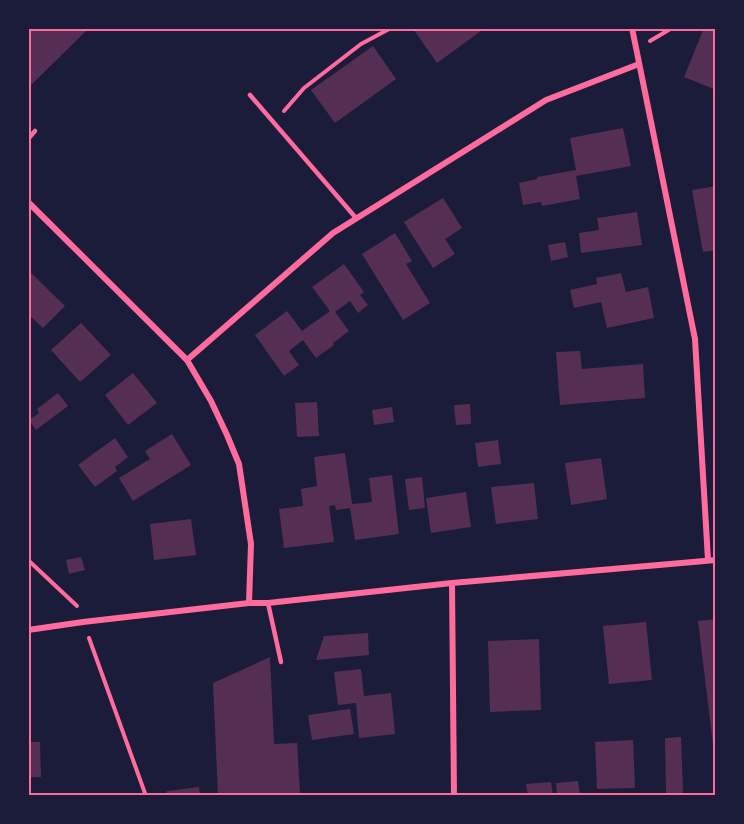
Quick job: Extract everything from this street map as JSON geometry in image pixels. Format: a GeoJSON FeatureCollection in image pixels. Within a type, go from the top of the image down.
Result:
{"type":"FeatureCollection","features":[{"type":"Feature","properties":{"kind":"street"},"geometry":{"type":"LineString","coordinates":[[28,630],[249,603],[712,560],[695,339],[632,28]]}},
{"type":"Feature","properties":{"kind":"street"},"geometry":{"type":"LineString","coordinates":[[187,360],[333,233],[546,100],[639,64]]}},
{"type":"Feature","properties":{"kind":"street"},"geometry":{"type":"LineString","coordinates":[[28,202],[187,360],[215,409],[238,464],[251,544],[249,603]]}},
{"type":"Feature","properties":{"kind":"street"},"geometry":{"type":"LineString","coordinates":[[452,583],[454,795]]}},
{"type":"Feature","properties":{"kind":"lane"},"geometry":{"type":"LineString","coordinates":[[250,95],[357,218]]}},
{"type":"Feature","properties":{"kind":"lane"},"geometry":{"type":"LineString","coordinates":[[28,139],[35,131]]}},
{"type":"Feature","properties":{"kind":"lane"},"geometry":{"type":"LineString","coordinates":[[268,603],[281,662]]}},
{"type":"Feature","properties":{"kind":"path"},"geometry":{"type":"LineString","coordinates":[[274,123],[304,88],[361,44],[391,28]]}},
{"type":"Feature","properties":{"kind":"path"},"geometry":{"type":"LineString","coordinates":[[636,48],[672,28]]}},
{"type":"Feature","properties":{"kind":"path"},"geometry":{"type":"LineString","coordinates":[[28,560],[81,609],[83,622],[146,795]]}},
{"type":"Feature","properties":{"kind":"building"},"geometry":{"type":"Polygon","coordinates":[[[28,28],[89,28],[28,88],[28,28]]]}},
{"type":"Feature","properties":{"kind":"building"},"geometry":{"type":"Polygon","coordinates":[[[416,28],[485,28],[437,63],[414,30],[416,28]]]}},
{"type":"Feature","properties":{"kind":"building"},"geometry":{"type":"Polygon","coordinates":[[[704,28],[716,28],[716,90],[684,77],[704,28]]]}},
{"type":"Feature","properties":{"kind":"building"},"geometry":{"type":"Polygon","coordinates":[[[373,46],[396,79],[335,123],[311,90],[373,46]]]}},
{"type":"Feature","properties":{"kind":"building"},"geometry":{"type":"Polygon","coordinates":[[[623,128],[631,166],[576,176],[580,199],[542,206],[541,202],[523,205],[519,183],[537,179],[537,177],[576,170],[570,138],[623,128]]]}},
{"type":"Feature","properties":{"kind":"building"},"geometry":{"type":"Polygon","coordinates":[[[716,186],[716,250],[703,252],[692,190],[716,186]]]}},
{"type":"Feature","properties":{"kind":"building"},"geometry":{"type":"Polygon","coordinates":[[[443,198],[462,228],[445,239],[455,254],[433,268],[404,222],[443,198]]]}},
{"type":"Feature","properties":{"kind":"building"},"geometry":{"type":"Polygon","coordinates":[[[637,212],[642,245],[581,253],[579,233],[599,230],[597,218],[637,212]]]}},
{"type":"Feature","properties":{"kind":"building"},"geometry":{"type":"Polygon","coordinates":[[[395,233],[412,261],[406,264],[430,303],[403,320],[362,254],[395,233]]]}},
{"type":"Feature","properties":{"kind":"building"},"geometry":{"type":"Polygon","coordinates":[[[565,242],[568,257],[551,261],[548,245],[565,242]]]}},
{"type":"Feature","properties":{"kind":"building"},"geometry":{"type":"Polygon","coordinates":[[[344,264],[364,292],[360,295],[368,305],[358,313],[350,301],[335,312],[349,331],[316,358],[303,340],[289,351],[299,365],[284,376],[255,335],[287,311],[302,331],[330,311],[312,287],[344,264]]]}},
{"type":"Feature","properties":{"kind":"building"},"geometry":{"type":"Polygon","coordinates":[[[28,270],[65,306],[43,328],[28,314],[28,270]]]}},
{"type":"Feature","properties":{"kind":"building"},"geometry":{"type":"Polygon","coordinates":[[[621,273],[626,292],[648,287],[654,318],[607,328],[601,302],[574,308],[570,290],[597,284],[596,278],[621,273]]]}},
{"type":"Feature","properties":{"kind":"building"},"geometry":{"type":"Polygon","coordinates":[[[81,323],[111,355],[80,382],[51,350],[81,323]]]}},
{"type":"Feature","properties":{"kind":"building"},"geometry":{"type":"Polygon","coordinates":[[[580,351],[582,369],[643,364],[645,398],[560,405],[556,352],[580,351]]]}},
{"type":"Feature","properties":{"kind":"building"},"geometry":{"type":"Polygon","coordinates":[[[133,373],[157,403],[128,425],[105,395],[133,373]]]}},
{"type":"Feature","properties":{"kind":"building"},"geometry":{"type":"Polygon","coordinates":[[[58,393],[68,406],[36,430],[29,420],[39,413],[37,409],[58,393]]]}},
{"type":"Feature","properties":{"kind":"building"},"geometry":{"type":"Polygon","coordinates":[[[317,402],[319,436],[297,437],[295,403],[317,402]]]}},
{"type":"Feature","properties":{"kind":"building"},"geometry":{"type":"Polygon","coordinates":[[[470,404],[471,424],[456,425],[454,405],[470,404]]]}},
{"type":"Feature","properties":{"kind":"building"},"geometry":{"type":"Polygon","coordinates":[[[392,407],[394,422],[374,425],[372,410],[392,407]]]}},
{"type":"Feature","properties":{"kind":"building"},"geometry":{"type":"Polygon","coordinates":[[[172,434],[191,465],[133,501],[119,478],[150,459],[145,451],[172,434]]]}},
{"type":"Feature","properties":{"kind":"building"},"geometry":{"type":"Polygon","coordinates":[[[115,438],[128,457],[115,467],[117,471],[95,487],[78,465],[115,438]]]}},
{"type":"Feature","properties":{"kind":"building"},"geometry":{"type":"Polygon","coordinates":[[[498,440],[501,464],[478,467],[475,443],[498,440]]]}},
{"type":"Feature","properties":{"kind":"building"},"geometry":{"type":"Polygon","coordinates":[[[345,453],[352,504],[372,502],[369,478],[392,475],[399,534],[355,540],[350,508],[336,510],[335,505],[329,506],[334,542],[284,548],[279,509],[303,506],[301,489],[317,486],[314,457],[345,453]]]}},
{"type":"Feature","properties":{"kind":"building"},"geometry":{"type":"Polygon","coordinates":[[[601,458],[607,499],[571,505],[565,463],[601,458]]]}},
{"type":"Feature","properties":{"kind":"building"},"geometry":{"type":"Polygon","coordinates":[[[422,477],[425,508],[409,510],[405,479],[422,477]]]}},
{"type":"Feature","properties":{"kind":"building"},"geometry":{"type":"Polygon","coordinates":[[[534,483],[538,519],[496,524],[491,487],[534,483]]]}},
{"type":"Feature","properties":{"kind":"building"},"geometry":{"type":"Polygon","coordinates":[[[466,492],[471,527],[431,533],[426,498],[466,492]]]}},
{"type":"Feature","properties":{"kind":"building"},"geometry":{"type":"Polygon","coordinates":[[[191,519],[196,555],[154,560],[150,524],[191,519]]]}},
{"type":"Feature","properties":{"kind":"building"},"geometry":{"type":"Polygon","coordinates":[[[81,557],[85,570],[69,574],[66,560],[81,557]]]}},
{"type":"Feature","properties":{"kind":"building"},"geometry":{"type":"Polygon","coordinates":[[[716,619],[716,753],[714,753],[698,621],[716,619]]]}},
{"type":"Feature","properties":{"kind":"building"},"geometry":{"type":"Polygon","coordinates":[[[646,622],[652,680],[609,684],[603,626],[646,622]]]}},
{"type":"Feature","properties":{"kind":"building"},"geometry":{"type":"Polygon","coordinates":[[[368,633],[369,655],[316,660],[324,636],[368,633]]]}},
{"type":"Feature","properties":{"kind":"building"},"geometry":{"type":"Polygon","coordinates":[[[539,639],[541,710],[490,712],[488,641],[539,639]]]}},
{"type":"Feature","properties":{"kind":"building"},"geometry":{"type":"Polygon","coordinates":[[[270,657],[274,744],[297,743],[300,793],[218,796],[213,683],[270,657]]]}},
{"type":"Feature","properties":{"kind":"building"},"geometry":{"type":"Polygon","coordinates":[[[361,669],[364,696],[391,693],[395,734],[359,738],[356,703],[338,705],[334,672],[361,669]]]}},
{"type":"Feature","properties":{"kind":"building"},"geometry":{"type":"Polygon","coordinates":[[[350,709],[354,734],[312,740],[308,715],[350,709]]]}},
{"type":"Feature","properties":{"kind":"building"},"geometry":{"type":"Polygon","coordinates":[[[681,737],[683,793],[666,793],[665,738],[681,737]]]}},
{"type":"Feature","properties":{"kind":"building"},"geometry":{"type":"Polygon","coordinates":[[[633,740],[635,788],[597,789],[595,742],[633,740]]]}},
{"type":"Feature","properties":{"kind":"building"},"geometry":{"type":"Polygon","coordinates":[[[28,742],[40,742],[41,777],[28,777],[28,742]]]}},
{"type":"Feature","properties":{"kind":"building"},"geometry":{"type":"Polygon","coordinates":[[[578,781],[580,796],[557,796],[556,783],[578,781]]]}},
{"type":"Feature","properties":{"kind":"building"},"geometry":{"type":"Polygon","coordinates":[[[551,782],[553,796],[528,796],[526,784],[551,782]]]}},
{"type":"Feature","properties":{"kind":"building"},"geometry":{"type":"Polygon","coordinates":[[[199,787],[200,796],[167,796],[167,791],[199,787]]]}}]}
